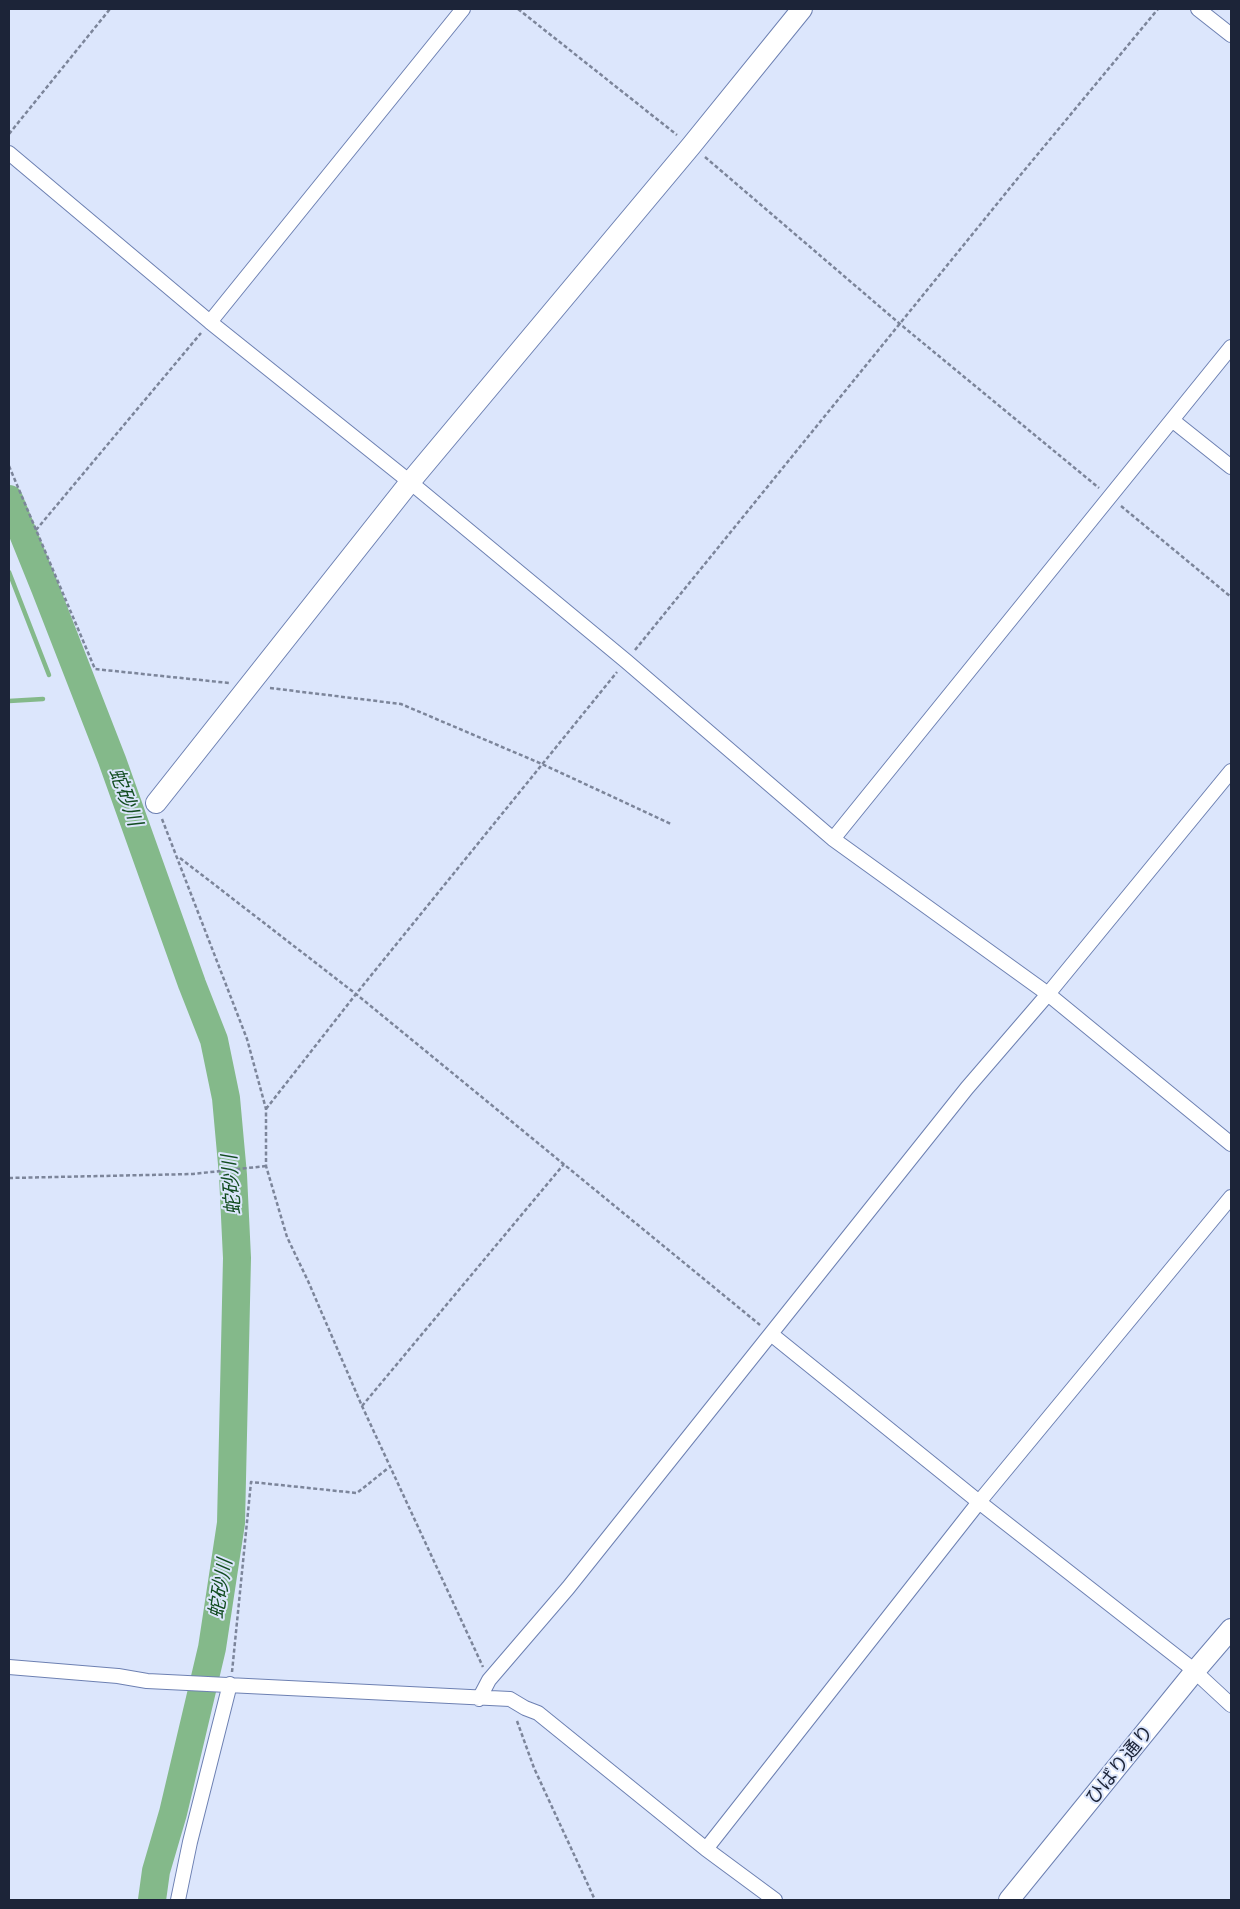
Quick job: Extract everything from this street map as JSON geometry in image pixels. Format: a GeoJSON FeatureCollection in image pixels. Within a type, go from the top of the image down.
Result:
{"type":"FeatureCollection","features":[{"type":"Feature","properties":{"kind":"street"},"geometry":{"type":"LineString","coordinates":[[210,322],[463,9]]}},
{"type":"Feature","properties":{"kind":"street"},"geometry":{"type":"LineString","coordinates":[[156,804],[410,482],[691,146],[802,9]]}},
{"type":"Feature","properties":{"kind":"street"},"geometry":{"type":"LineString","coordinates":[[1198,9],[1231,35]]}},
{"type":"Feature","properties":{"kind":"street"},"geometry":{"type":"LineString","coordinates":[[9,153],[210,322],[410,482],[626,661],[834,839],[1048,994],[1231,1144]]}},
{"type":"Feature","properties":{"kind":"street"},"geometry":{"type":"LineString","coordinates":[[834,839],[1231,346]]}},
{"type":"Feature","properties":{"kind":"street"},"geometry":{"type":"LineString","coordinates":[[1172,420],[1231,467]]}},
{"type":"Feature","properties":{"kind":"street"},"geometry":{"type":"LineString","coordinates":[[479,1699],[489,1680],[568,1588],[968,1088],[1048,994],[1231,770]]}},
{"type":"Feature","properties":{"kind":"street"},"geometry":{"type":"LineString","coordinates":[[706,1849],[979,1502],[1231,1197]]}},
{"type":"Feature","properties":{"kind":"street"},"geometry":{"type":"LineString","coordinates":[[771,1334],[979,1502],[1195,1671],[1231,1705]]}},
{"type":"Feature","properties":{"kind":"street","name":"ひばり通り"},"geometry":{"type":"LineString","coordinates":[[1009,1900],[1195,1671],[1231,1630]]}},
{"type":"Feature","properties":{"kind":"street"},"geometry":{"type":"LineString","coordinates":[[9,1667],[118,1676],[147,1681],[479,1699],[510,1699],[524,1708],[538,1713],[706,1849],[775,1900]]}},
{"type":"Feature","properties":{"kind":"street"},"geometry":{"type":"LineString","coordinates":[[178,1900],[190,1842],[236,1685]]}},
{"type":"Feature","properties":{"kind":"path"},"geometry":{"type":"LineString","coordinates":[[9,134],[110,9]]}},
{"type":"Feature","properties":{"kind":"path"},"geometry":{"type":"LineString","coordinates":[[518,9],[691,146],[900,324],[1231,597]]}},
{"type":"Feature","properties":{"kind":"path"},"geometry":{"type":"LineString","coordinates":[[266,1109],[356,994],[542,764],[1158,9]]}},
{"type":"Feature","properties":{"kind":"path"},"geometry":{"type":"LineString","coordinates":[[36,530],[210,322]]}},
{"type":"Feature","properties":{"kind":"path"},"geometry":{"type":"LineString","coordinates":[[9,466],[95,669],[401,704],[542,764],[671,824]]}},
{"type":"Feature","properties":{"kind":"path"},"geometry":{"type":"LineString","coordinates":[[156,804],[248,1039],[266,1109],[266,1166],[287,1237],[362,1406],[489,1680]]}},
{"type":"Feature","properties":{"kind":"path"},"geometry":{"type":"LineString","coordinates":[[178,857],[356,994],[771,1334]]}},
{"type":"Feature","properties":{"kind":"path"},"geometry":{"type":"LineString","coordinates":[[362,1406],[564,1164]]}},
{"type":"Feature","properties":{"kind":"path"},"geometry":{"type":"LineString","coordinates":[[9,1178],[193,1174],[266,1166]]}},
{"type":"Feature","properties":{"kind":"path"},"geometry":{"type":"LineString","coordinates":[[236,1685],[251,1482],[357,1494],[387,1469]]}},
{"type":"Feature","properties":{"kind":"path"},"geometry":{"type":"LineString","coordinates":[[510,1699],[534,1768],[595,1900]]}},
{"type":"Feature","properties":{"kind":"waterway","name":"蛇砂川"},"geometry":{"type":"LineString","coordinates":[[9,499],[112,760],[192,984],[214,1040],[226,1098],[233,1175],[237,1258],[231,1523],[212,1648],[173,1813],[156,1871],[152,1900]]}},
{"type":"Feature","properties":{"kind":"waterway"},"geometry":{"type":"LineString","coordinates":[[9,572],[49,675]]}},
{"type":"Feature","properties":{"kind":"waterway"},"geometry":{"type":"LineString","coordinates":[[9,701],[43,699]]}}]}
